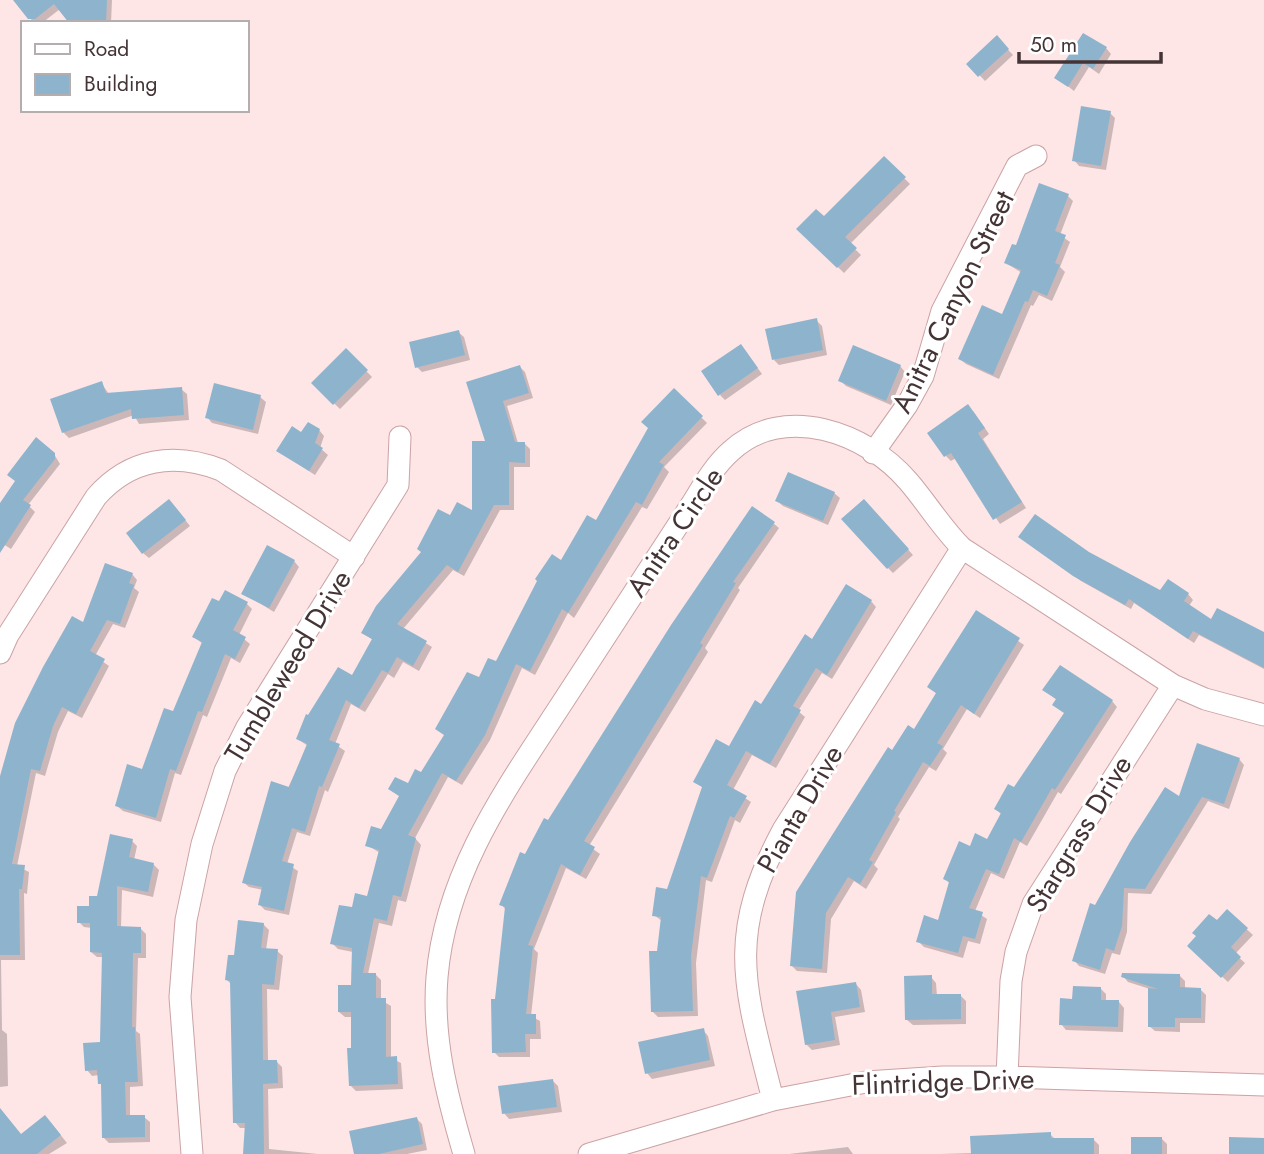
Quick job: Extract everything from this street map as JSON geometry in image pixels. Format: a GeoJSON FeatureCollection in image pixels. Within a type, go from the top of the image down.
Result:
{"type":"FeatureCollection","features":[{"type":"Feature","properties":{"kind":"street","name":"Anitra Canyon Street"},"geometry":{"type":"LineString","coordinates":[[873,453],[907,405],[923,376],[942,311],[1017,166],[1036,156]]}},
{"type":"Feature","properties":{"kind":"street","name":"Anitra Circle"},"geometry":{"type":"LineString","coordinates":[[464,1154],[438,1046],[437,977],[458,879],[498,802],[700,491],[733,449],[752,437],[793,426],[834,431],[873,453],[908,480],[942,527],[962,548],[1173,685],[1205,699],[1264,715]]}},
{"type":"Feature","properties":{"kind":"street","name":"Tumbleweed Drive"},"geometry":{"type":"LineString","coordinates":[[192,1154],[180,997],[186,920],[202,844],[225,771],[247,727],[398,485],[400,437]]}},
{"type":"Feature","properties":{"kind":"street"},"geometry":{"type":"LineString","coordinates":[[0,653],[8,635],[96,497],[109,482],[128,470],[150,462],[174,458],[198,461],[222,470],[354,557]]}},
{"type":"Feature","properties":{"kind":"street","name":"Pianta Drive"},"geometry":{"type":"LineString","coordinates":[[773,1100],[747,996],[746,933],[752,898],[764,864],[783,830],[962,548]]}},
{"type":"Feature","properties":{"kind":"street","name":"Stargrass Drive"},"geometry":{"type":"LineString","coordinates":[[1007,1077],[1011,981],[1016,952],[1033,904],[1173,685]]}},
{"type":"Feature","properties":{"kind":"street","name":"Flintridge Drive"},"geometry":{"type":"LineString","coordinates":[[589,1154],[773,1100],[866,1082],[943,1077],[1007,1077],[1264,1085]]}},
{"type":"Feature","properties":{"kind":"building"},"geometry":{"type":"Polygon","coordinates":[[[13,0],[107,0],[106,21],[67,21],[54,4],[35,19],[28,19],[13,0]]]}},
{"type":"Feature","properties":{"kind":"building"},"geometry":{"type":"Polygon","coordinates":[[[1083,33],[1107,47],[1093,69],[1083,63],[1068,87],[1054,78],[1083,33]]]}},
{"type":"Feature","properties":{"kind":"building"},"geometry":{"type":"Polygon","coordinates":[[[997,35],[1009,49],[978,77],[966,64],[997,35]]]}},
{"type":"Feature","properties":{"kind":"building"},"geometry":{"type":"Polygon","coordinates":[[[1081,106],[1111,111],[1101,166],[1072,161],[1081,106]]]}},
{"type":"Feature","properties":{"kind":"building"},"geometry":{"type":"Polygon","coordinates":[[[884,156],[906,177],[845,237],[857,248],[837,268],[796,229],[816,209],[824,216],[884,156]]]}},
{"type":"Feature","properties":{"kind":"building"},"geometry":{"type":"Polygon","coordinates":[[[1039,183],[1069,194],[1055,231],[1066,235],[1055,263],[1060,265],[1047,296],[1033,290],[1028,302],[1025,301],[993,375],[958,359],[982,305],[1002,314],[1021,270],[1004,263],[1012,244],[1016,245],[1039,183]]]}},
{"type":"Feature","properties":{"kind":"building"},"geometry":{"type":"Polygon","coordinates":[[[817,318],[823,350],[772,360],[765,329],[817,318]]]}},
{"type":"Feature","properties":{"kind":"building"},"geometry":{"type":"Polygon","coordinates":[[[459,330],[465,355],[415,368],[409,342],[459,330]]]}},
{"type":"Feature","properties":{"kind":"building"},"geometry":{"type":"Polygon","coordinates":[[[741,344],[758,368],[718,396],[701,371],[741,344]]]}},
{"type":"Feature","properties":{"kind":"building"},"geometry":{"type":"Polygon","coordinates":[[[853,345],[901,365],[886,401],[838,381],[853,345]]]}},
{"type":"Feature","properties":{"kind":"building"},"geometry":{"type":"Polygon","coordinates":[[[346,348],[368,370],[333,405],[311,383],[346,348]]]}},
{"type":"Feature","properties":{"kind":"building"},"geometry":{"type":"Polygon","coordinates":[[[520,365],[529,393],[503,401],[515,442],[525,442],[525,463],[509,462],[509,505],[494,505],[458,572],[447,565],[397,624],[427,641],[413,666],[397,657],[388,673],[382,670],[359,708],[346,700],[329,740],[340,744],[322,787],[319,786],[305,832],[292,828],[282,861],[294,864],[284,911],[258,905],[262,887],[242,883],[271,781],[289,787],[307,744],[296,739],[306,714],[308,715],[338,667],[352,675],[372,639],[361,633],[376,606],[421,552],[417,549],[438,509],[450,515],[457,502],[472,510],[472,441],[485,441],[466,382],[520,365]]]}},
{"type":"Feature","properties":{"kind":"building"},"geometry":{"type":"Polygon","coordinates":[[[102,381],[106,393],[182,387],[184,415],[132,419],[131,409],[62,433],[50,399],[102,381]]]}},
{"type":"Feature","properties":{"kind":"building"},"geometry":{"type":"Polygon","coordinates":[[[214,383],[261,395],[253,430],[205,418],[214,383]]]}},
{"type":"Feature","properties":{"kind":"building"},"geometry":{"type":"Polygon","coordinates":[[[674,388],[703,416],[659,462],[664,465],[642,505],[636,502],[568,613],[562,609],[530,671],[516,664],[485,735],[456,781],[442,773],[408,835],[416,838],[401,897],[393,895],[387,921],[374,918],[363,973],[376,973],[376,998],[386,998],[386,1057],[397,1056],[398,1084],[349,1086],[347,1048],[351,1048],[351,1012],[338,1012],[338,985],[351,985],[352,948],[330,944],[339,905],[352,907],[355,893],[367,896],[379,850],[365,846],[371,826],[381,829],[399,796],[388,789],[395,777],[408,783],[415,769],[421,772],[444,735],[435,729],[467,672],[479,677],[488,658],[496,661],[537,581],[535,579],[552,554],[561,560],[587,515],[596,520],[648,428],[641,422],[674,388]]]}},
{"type":"Feature","properties":{"kind":"building"},"geometry":{"type":"Polygon","coordinates":[[[968,404],[985,428],[978,433],[1022,502],[993,520],[951,453],[944,457],[927,433],[968,404]]]}},
{"type":"Feature","properties":{"kind":"building"},"geometry":{"type":"Polygon","coordinates":[[[308,422],[320,429],[315,443],[323,448],[309,471],[276,451],[292,426],[301,432],[308,422]]]}},
{"type":"Feature","properties":{"kind":"building"},"geometry":{"type":"Polygon","coordinates":[[[36,437],[55,453],[55,459],[23,500],[31,505],[0,553],[0,503],[15,481],[7,475],[36,437]]]}},
{"type":"Feature","properties":{"kind":"building"},"geometry":{"type":"Polygon","coordinates":[[[788,472],[835,492],[823,521],[775,501],[788,472]]]}},
{"type":"Feature","properties":{"kind":"building"},"geometry":{"type":"Polygon","coordinates":[[[169,499],[186,520],[142,554],[126,533],[169,499]]]}},
{"type":"Feature","properties":{"kind":"building"},"geometry":{"type":"Polygon","coordinates":[[[864,499],[909,549],[887,569],[841,519],[864,499]]]}},
{"type":"Feature","properties":{"kind":"building"},"geometry":{"type":"Polygon","coordinates":[[[752,506],[775,522],[733,582],[736,583],[700,643],[703,645],[584,841],[595,847],[580,875],[561,864],[528,945],[533,946],[526,1014],[536,1014],[536,1034],[525,1034],[526,1052],[492,1053],[491,999],[495,999],[505,907],[499,905],[520,852],[525,854],[544,818],[548,820],[671,625],[752,506]]]}},
{"type":"Feature","properties":{"kind":"building"},"geometry":{"type":"Polygon","coordinates":[[[1035,514],[1089,552],[1160,590],[1168,579],[1189,593],[1184,601],[1211,619],[1217,608],[1264,632],[1264,668],[1193,631],[1188,639],[1129,599],[1125,605],[1073,576],[1018,537],[1035,514]]]}},
{"type":"Feature","properties":{"kind":"building"},"geometry":{"type":"Polygon","coordinates":[[[267,545],[295,560],[269,608],[241,594],[267,545]]]}},
{"type":"Feature","properties":{"kind":"building"},"geometry":{"type":"Polygon","coordinates":[[[105,563],[133,573],[129,583],[134,585],[120,624],[107,620],[90,651],[105,659],[76,714],[62,707],[53,726],[40,771],[31,769],[12,864],[25,865],[22,889],[19,889],[20,955],[0,955],[0,776],[15,723],[72,616],[83,622],[105,563]]]}},
{"type":"Feature","properties":{"kind":"building"},"geometry":{"type":"Polygon","coordinates":[[[846,584],[872,600],[827,675],[816,668],[793,706],[801,710],[770,764],[746,751],[727,785],[747,796],[734,818],[730,816],[707,878],[701,876],[691,956],[693,1011],[651,1012],[649,951],[657,951],[661,917],[652,916],[656,887],[667,889],[702,787],[693,782],[716,739],[729,746],[755,700],[761,704],[805,634],[812,639],[846,584]]]}},
{"type":"Feature","properties":{"kind":"building"},"geometry":{"type":"Polygon","coordinates":[[[225,590],[248,602],[233,630],[246,637],[235,659],[225,654],[202,712],[198,711],[176,771],[170,769],[156,818],[115,806],[127,764],[142,769],[164,708],[173,711],[202,642],[192,637],[212,598],[219,601],[225,590]]]}},
{"type":"Feature","properties":{"kind":"building"},"geometry":{"type":"Polygon","coordinates":[[[976,610],[1020,638],[974,714],[961,705],[937,743],[943,746],[930,766],[923,762],[894,811],[896,812],[869,860],[873,862],[860,884],[848,877],[826,913],[822,969],[790,966],[796,892],[888,747],[892,750],[908,725],[914,729],[936,693],[927,687],[976,610]]]}},
{"type":"Feature","properties":{"kind":"building"},"geometry":{"type":"Polygon","coordinates":[[[1060,665],[1113,700],[1055,790],[1052,788],[1021,842],[1014,838],[999,874],[986,869],[969,908],[983,912],[975,939],[963,936],[958,953],[916,942],[924,915],[938,920],[949,882],[943,879],[959,841],[970,846],[975,833],[987,839],[1001,813],[994,809],[1008,784],[1014,787],[1064,713],[1052,705],[1056,699],[1042,690],[1060,665]]]}},
{"type":"Feature","properties":{"kind":"building"},"geometry":{"type":"Polygon","coordinates":[[[1197,743],[1240,758],[1224,804],[1202,797],[1145,889],[1124,888],[1122,926],[1114,951],[1106,948],[1100,970],[1072,961],[1090,903],[1095,905],[1165,787],[1179,796],[1197,743]]]}},
{"type":"Feature","properties":{"kind":"building"},"geometry":{"type":"Polygon","coordinates":[[[110,834],[133,839],[129,857],[154,863],[148,892],[117,886],[117,926],[141,927],[141,953],[133,953],[132,1027],[135,1027],[138,1082],[125,1082],[126,1115],[145,1115],[145,1137],[102,1138],[101,1084],[98,1084],[97,1070],[85,1071],[83,1043],[100,1042],[102,953],[90,952],[90,923],[77,923],[77,906],[89,906],[89,896],[97,896],[110,834]]]}},
{"type":"Feature","properties":{"kind":"building"},"geometry":{"type":"Polygon","coordinates":[[[1227,909],[1248,928],[1231,947],[1241,957],[1221,978],[1187,946],[1196,936],[1192,933],[1209,914],[1217,920],[1227,909]]]}},
{"type":"Feature","properties":{"kind":"building"},"geometry":{"type":"Polygon","coordinates":[[[238,920],[264,923],[261,948],[278,949],[274,985],[262,984],[263,1060],[277,1060],[278,1083],[263,1084],[264,1154],[243,1154],[245,1123],[233,1123],[230,981],[225,980],[228,955],[234,955],[238,920]]]}},
{"type":"Feature","properties":{"kind":"building"},"geometry":{"type":"Polygon","coordinates":[[[1122,973],[1180,974],[1180,987],[1201,988],[1201,1018],[1175,1018],[1175,1027],[1148,1027],[1148,988],[1158,989],[1121,977],[1122,973]]]}},
{"type":"Feature","properties":{"kind":"building"},"geometry":{"type":"Polygon","coordinates":[[[932,975],[932,994],[961,994],[961,1019],[905,1020],[904,976],[932,975]]]}},
{"type":"Feature","properties":{"kind":"building"},"geometry":{"type":"Polygon","coordinates":[[[856,982],[860,1007],[831,1012],[835,1040],[805,1045],[796,991],[856,982]]]}},
{"type":"Feature","properties":{"kind":"building"},"geometry":{"type":"Polygon","coordinates":[[[1073,986],[1101,987],[1101,1000],[1119,1000],[1118,1027],[1059,1025],[1060,998],[1072,999],[1073,986]]]}},
{"type":"Feature","properties":{"kind":"building"},"geometry":{"type":"Polygon","coordinates":[[[704,1028],[710,1060],[645,1074],[638,1042],[704,1028]]]}},
{"type":"Feature","properties":{"kind":"building"},"geometry":{"type":"Polygon","coordinates":[[[553,1079],[557,1107],[502,1114],[498,1086],[553,1079]]]}},
{"type":"Feature","properties":{"kind":"building"},"geometry":{"type":"Polygon","coordinates":[[[0,1108],[21,1134],[45,1115],[61,1135],[37,1154],[0,1154],[0,1108]]]}},
{"type":"Feature","properties":{"kind":"building"},"geometry":{"type":"Polygon","coordinates":[[[417,1117],[423,1144],[379,1154],[354,1154],[349,1131],[417,1117]]]}},
{"type":"Feature","properties":{"kind":"building"},"geometry":{"type":"Polygon","coordinates":[[[1051,1132],[1051,1138],[1094,1138],[1094,1154],[971,1154],[970,1136],[1051,1132]]]}},
{"type":"Feature","properties":{"kind":"building"},"geometry":{"type":"Polygon","coordinates":[[[1131,1137],[1162,1137],[1162,1154],[1131,1154],[1131,1137]]]}},
{"type":"Feature","properties":{"kind":"building"},"geometry":{"type":"Polygon","coordinates":[[[1229,1137],[1264,1138],[1264,1154],[1229,1154],[1229,1137]]]}}]}
